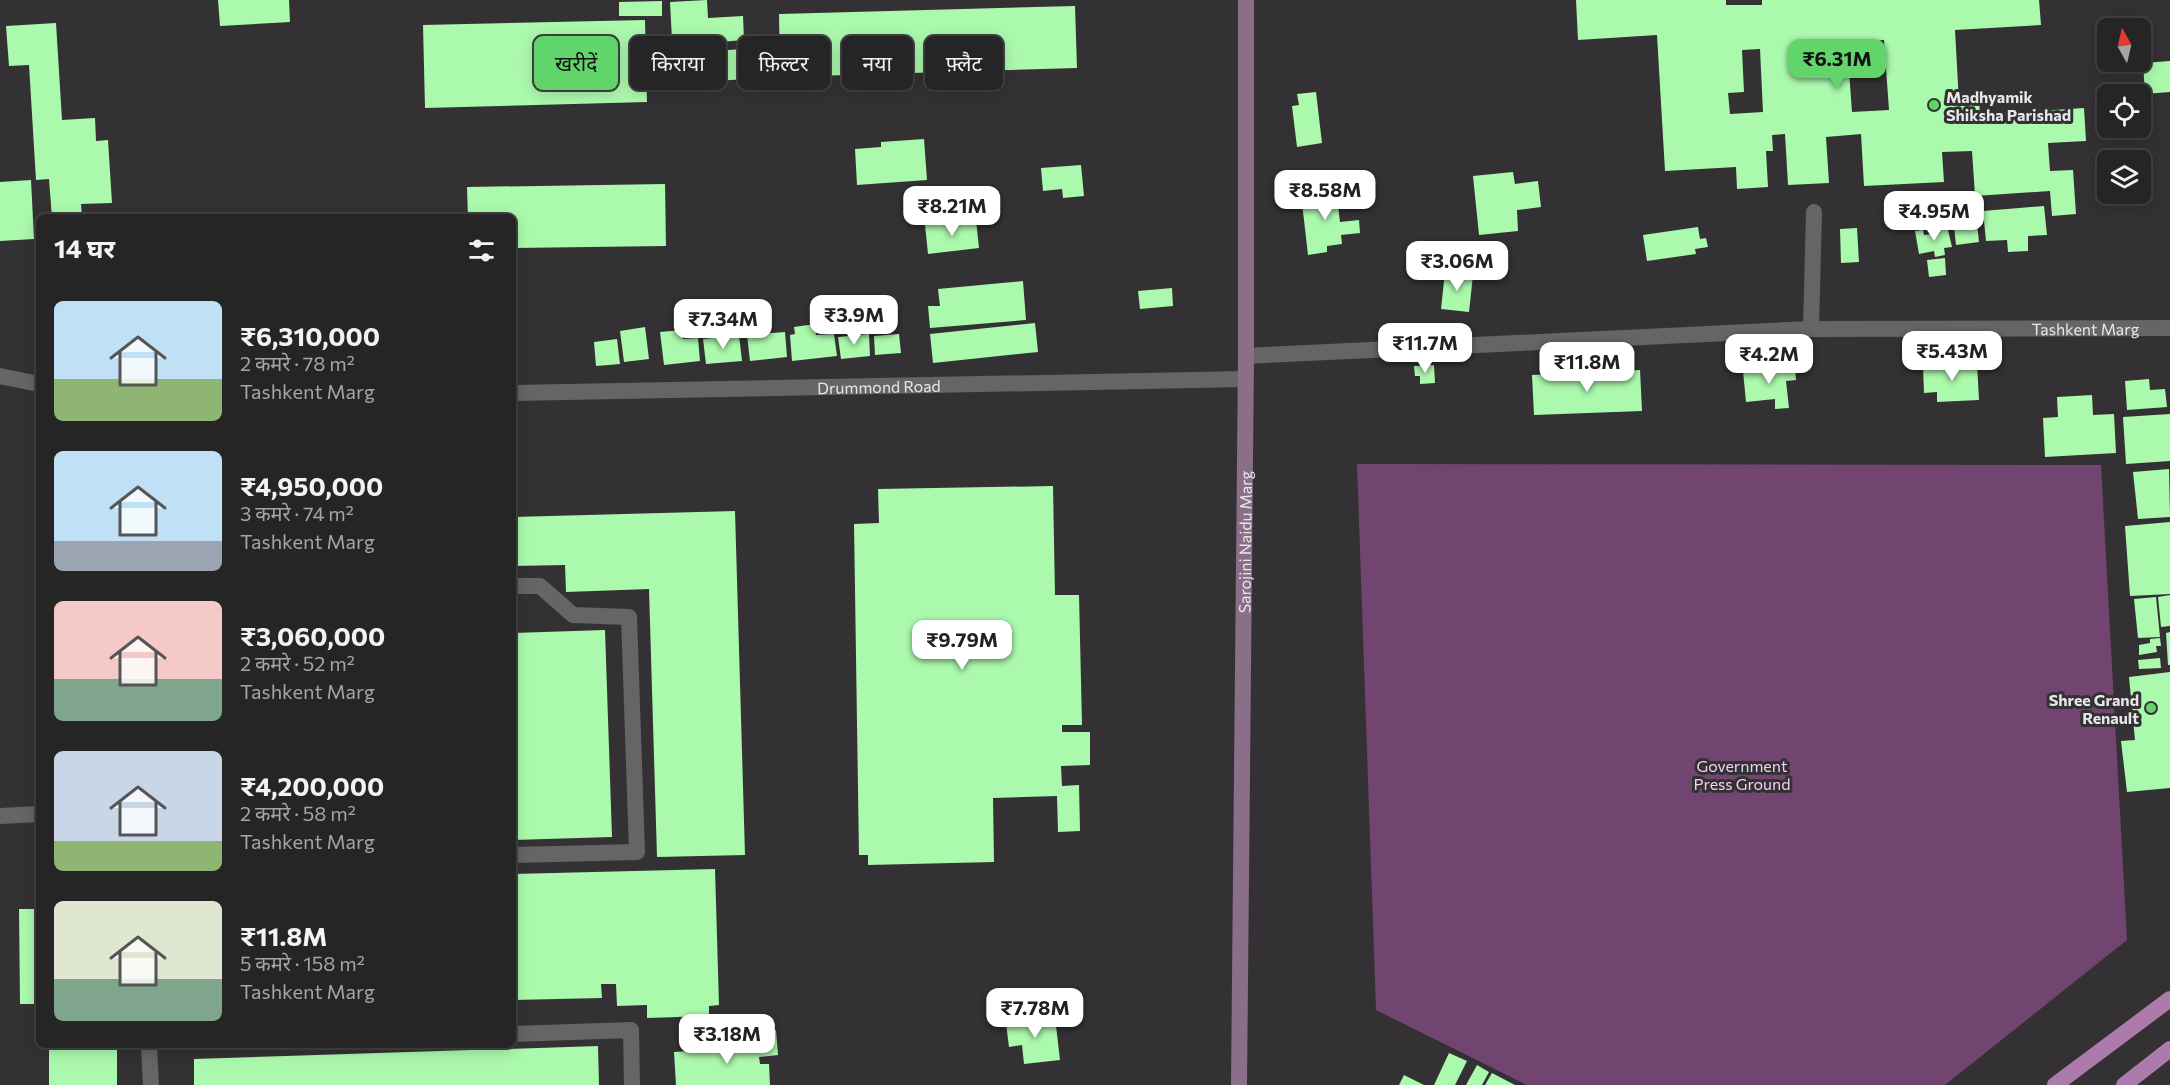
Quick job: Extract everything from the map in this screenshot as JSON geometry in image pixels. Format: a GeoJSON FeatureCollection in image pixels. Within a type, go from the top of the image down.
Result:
{"type":"FeatureCollection","features":[{"type":"Feature","properties":{"kind":"main road","name":"Sarojini Naidu Marg"},"geometry":{"type":"LineString","coordinates":[[1239,1085],[1246,0]]}},
{"type":"Feature","properties":{"kind":"main road"},"geometry":{"type":"LineString","coordinates":[[2055,1085],[2170,999]]}},
{"type":"Feature","properties":{"kind":"main road"},"geometry":{"type":"LineString","coordinates":[[2124,1085],[2170,1049]]}},
{"type":"Feature","properties":{"kind":"street"},"geometry":{"type":"LineString","coordinates":[[1811,329],[1814,212]]}},
{"type":"Feature","properties":{"kind":"street","name":"Tashkent Marg"},"geometry":{"type":"LineString","coordinates":[[1245,356],[1811,329],[2170,328]]}},
{"type":"Feature","properties":{"kind":"street"},"geometry":{"type":"LineString","coordinates":[[0,376],[36,383]]}},
{"type":"Feature","properties":{"kind":"street","name":"Drummond Road"},"geometry":{"type":"LineString","coordinates":[[516,393],[1245,378]]}},
{"type":"Feature","properties":{"kind":"street"},"geometry":{"type":"LineString","coordinates":[[516,586],[540,585],[573,615],[629,617],[637,852],[516,855]]}},
{"type":"Feature","properties":{"kind":"street"},"geometry":{"type":"LineString","coordinates":[[0,816],[36,814]]}},
{"type":"Feature","properties":{"kind":"street"},"geometry":{"type":"LineString","coordinates":[[516,1034],[631,1030],[632,1085]]}},
{"type":"Feature","properties":{"kind":"street"},"geometry":{"type":"LineString","coordinates":[[148,1048],[151,1085]]}},
{"type":"Feature","properties":{"kind":"green space","name":"Government Press Ground"},"geometry":{"type":"Polygon","coordinates":[[[1357,464],[2101,465],[2127,940],[1945,1085],[1527,1085],[1376,1010],[1357,464]]]}},
{"type":"Feature","properties":{"kind":"building"},"geometry":{"type":"Polygon","coordinates":[[[218,0],[289,0],[290,22],[220,26],[218,0]]]}},
{"type":"Feature","properties":{"kind":"building"},"geometry":{"type":"Polygon","coordinates":[[[707,0],[708,18],[743,16],[744,36],[738,36],[738,41],[726,42],[726,36],[672,36],[670,2],[707,0]]]}},
{"type":"Feature","properties":{"kind":"building","name":"Madhyamik Shiksha Parishad"},"geometry":{"type":"Polygon","coordinates":[[[1576,0],[1726,0],[1726,5],[1762,5],[1762,0],[2039,0],[2041,25],[1955,30],[1959,102],[1979,101],[1980,115],[2084,108],[2086,141],[2048,143],[2050,171],[2073,170],[2076,214],[2052,216],[2050,191],[1975,196],[1972,151],[1942,152],[1944,182],[1864,186],[1861,134],[1826,137],[1829,183],[1788,185],[1785,134],[1772,135],[1773,151],[1766,151],[1768,187],[1737,189],[1736,167],[1665,171],[1657,35],[1578,40],[1576,0]],[[1884,40],[1847,43],[1852,112],[1889,110],[1884,40]],[[1760,49],[1742,50],[1744,92],[1728,93],[1730,114],[1763,112],[1760,49]]]}},
{"type":"Feature","properties":{"kind":"building"},"geometry":{"type":"Polygon","coordinates":[[[662,1],[662,16],[619,16],[619,2],[662,1]]]}},
{"type":"Feature","properties":{"kind":"building"},"geometry":{"type":"Polygon","coordinates":[[[1075,6],[1077,68],[1003,70],[1003,36],[925,36],[925,73],[913,73],[913,36],[842,36],[842,75],[830,75],[830,36],[779,36],[779,14],[1075,6]]]}},
{"type":"Feature","properties":{"kind":"building"},"geometry":{"type":"Polygon","coordinates":[[[645,20],[645,36],[630,36],[630,90],[647,90],[647,102],[425,108],[423,25],[645,20]]]}},
{"type":"Feature","properties":{"kind":"building"},"geometry":{"type":"Polygon","coordinates":[[[56,23],[62,120],[95,118],[96,141],[108,140],[112,203],[81,204],[82,214],[52,214],[49,179],[36,180],[29,65],[9,66],[6,26],[56,23]]]}},
{"type":"Feature","properties":{"kind":"building"},"geometry":{"type":"Polygon","coordinates":[[[738,49],[738,80],[726,80],[726,50],[738,49]]]}},
{"type":"Feature","properties":{"kind":"building"},"geometry":{"type":"Polygon","coordinates":[[[2170,61],[2170,92],[2151,94],[2151,84],[2144,84],[2144,72],[2151,72],[2151,62],[2170,61]]]}},
{"type":"Feature","properties":{"kind":"building"},"geometry":{"type":"Polygon","coordinates":[[[1316,92],[1322,143],[1297,147],[1292,106],[1299,105],[1297,94],[1316,92]]]}},
{"type":"Feature","properties":{"kind":"building"},"geometry":{"type":"Polygon","coordinates":[[[924,139],[927,180],[857,185],[855,149],[881,147],[881,142],[924,139]]]}},
{"type":"Feature","properties":{"kind":"building"},"geometry":{"type":"Polygon","coordinates":[[[1081,165],[1084,196],[1063,198],[1062,189],[1043,191],[1041,168],[1081,165]]]}},
{"type":"Feature","properties":{"kind":"building"},"geometry":{"type":"Polygon","coordinates":[[[1513,172],[1515,184],[1538,181],[1541,207],[1517,210],[1518,231],[1479,235],[1473,176],[1513,172]]]}},
{"type":"Feature","properties":{"kind":"building"},"geometry":{"type":"Polygon","coordinates":[[[31,180],[34,239],[0,241],[0,182],[31,180]]]}},
{"type":"Feature","properties":{"kind":"building"},"geometry":{"type":"Polygon","coordinates":[[[665,184],[666,246],[516,248],[516,214],[468,214],[467,187],[665,184]]]}},
{"type":"Feature","properties":{"kind":"building"},"geometry":{"type":"Polygon","coordinates":[[[1336,190],[1336,196],[1342,195],[1343,205],[1338,206],[1340,222],[1359,220],[1360,233],[1341,235],[1342,244],[1327,246],[1327,252],[1308,255],[1301,194],[1336,190]]]}},
{"type":"Feature","properties":{"kind":"building"},"geometry":{"type":"Polygon","coordinates":[[[1975,206],[1979,242],[1956,245],[1952,209],[1975,206]]]}},
{"type":"Feature","properties":{"kind":"building"},"geometry":{"type":"Polygon","coordinates":[[[2044,206],[2047,235],[2028,236],[2028,251],[2008,252],[2007,240],[1986,241],[1983,211],[2044,206]]]}},
{"type":"Feature","properties":{"kind":"building"},"geometry":{"type":"Polygon","coordinates":[[[976,220],[979,248],[928,254],[925,225],[976,220]]]}},
{"type":"Feature","properties":{"kind":"building"},"geometry":{"type":"Polygon","coordinates":[[[1947,226],[1952,247],[1944,248],[1945,255],[1935,257],[1934,251],[1919,254],[1915,231],[1923,230],[1924,235],[1940,233],[1939,227],[1947,226]]]}},
{"type":"Feature","properties":{"kind":"building"},"geometry":{"type":"Polygon","coordinates":[[[1698,227],[1700,239],[1706,238],[1708,247],[1695,249],[1696,254],[1647,261],[1643,235],[1698,227]]]}},
{"type":"Feature","properties":{"kind":"building"},"geometry":{"type":"Polygon","coordinates":[[[1857,228],[1859,262],[1841,263],[1840,229],[1857,228]]]}},
{"type":"Feature","properties":{"kind":"building"},"geometry":{"type":"Polygon","coordinates":[[[1945,258],[1946,275],[1929,277],[1927,260],[1945,258]]]}},
{"type":"Feature","properties":{"kind":"building"},"geometry":{"type":"Polygon","coordinates":[[[1445,272],[1473,275],[1469,312],[1441,309],[1445,272]]]}},
{"type":"Feature","properties":{"kind":"building"},"geometry":{"type":"Polygon","coordinates":[[[1023,281],[1026,320],[930,328],[928,306],[940,306],[938,289],[1023,281]]]}},
{"type":"Feature","properties":{"kind":"building"},"geometry":{"type":"Polygon","coordinates":[[[1172,288],[1173,306],[1140,309],[1138,291],[1172,288]]]}},
{"type":"Feature","properties":{"kind":"building"},"geometry":{"type":"Polygon","coordinates":[[[1035,323],[1038,352],[933,363],[930,334],[1035,323]]]}},
{"type":"Feature","properties":{"kind":"building"},"geometry":{"type":"Polygon","coordinates":[[[815,324],[816,335],[834,334],[837,356],[792,361],[790,335],[795,334],[794,327],[815,324]]]}},
{"type":"Feature","properties":{"kind":"building"},"geometry":{"type":"Polygon","coordinates":[[[645,327],[649,359],[624,362],[620,331],[645,327]]]}},
{"type":"Feature","properties":{"kind":"building"},"geometry":{"type":"Polygon","coordinates":[[[682,330],[683,339],[698,338],[700,361],[664,365],[660,332],[682,330]]]}},
{"type":"Feature","properties":{"kind":"building"},"geometry":{"type":"Polygon","coordinates":[[[785,332],[787,357],[750,361],[747,335],[785,332]]]}},
{"type":"Feature","properties":{"kind":"building"},"geometry":{"type":"Polygon","coordinates":[[[869,334],[870,356],[841,359],[838,337],[869,334]]]}},
{"type":"Feature","properties":{"kind":"building"},"geometry":{"type":"Polygon","coordinates":[[[899,334],[901,353],[875,355],[874,336],[899,334]]]}},
{"type":"Feature","properties":{"kind":"building"},"geometry":{"type":"Polygon","coordinates":[[[739,335],[742,361],[706,364],[703,339],[739,335]]]}},
{"type":"Feature","properties":{"kind":"building"},"geometry":{"type":"Polygon","coordinates":[[[617,339],[620,364],[596,366],[594,342],[617,339]]]}},
{"type":"Feature","properties":{"kind":"building"},"geometry":{"type":"Polygon","coordinates":[[[1977,363],[1979,400],[1937,402],[1937,392],[1924,393],[1923,366],[1977,363]]]}},
{"type":"Feature","properties":{"kind":"building"},"geometry":{"type":"Polygon","coordinates":[[[1434,365],[1435,383],[1420,384],[1420,376],[1415,376],[1414,366],[1434,365]]]}},
{"type":"Feature","properties":{"kind":"building"},"geometry":{"type":"Polygon","coordinates":[[[1795,367],[1796,380],[1786,381],[1789,408],[1775,409],[1775,399],[1746,402],[1743,371],[1795,367]]]}},
{"type":"Feature","properties":{"kind":"building"},"geometry":{"type":"Polygon","coordinates":[[[1640,370],[1642,411],[1534,415],[1532,375],[1640,370]]]}},
{"type":"Feature","properties":{"kind":"building"},"geometry":{"type":"Polygon","coordinates":[[[2149,379],[2150,390],[2165,389],[2167,407],[2127,410],[2125,381],[2149,379]]]}},
{"type":"Feature","properties":{"kind":"building"},"geometry":{"type":"Polygon","coordinates":[[[2092,395],[2093,415],[2114,414],[2116,453],[2045,457],[2043,418],[2058,417],[2057,397],[2092,395]]]}},
{"type":"Feature","properties":{"kind":"building"},"geometry":{"type":"Polygon","coordinates":[[[2170,414],[2170,461],[2126,464],[2123,417],[2170,414]]]}},
{"type":"Feature","properties":{"kind":"building"},"geometry":{"type":"Polygon","coordinates":[[[2169,469],[2170,517],[2138,519],[2133,472],[2169,469]]]}},
{"type":"Feature","properties":{"kind":"building"},"geometry":{"type":"Polygon","coordinates":[[[1053,486],[1055,595],[1079,595],[1082,725],[1062,725],[1062,732],[1090,732],[1090,765],[1061,766],[1062,786],[1079,785],[1080,831],[1058,832],[1057,796],[993,798],[994,862],[868,865],[868,855],[859,855],[854,524],[879,523],[878,489],[1053,486]]]}},
{"type":"Feature","properties":{"kind":"building"},"geometry":{"type":"Polygon","coordinates":[[[735,511],[745,855],[657,857],[649,589],[566,592],[565,565],[516,566],[516,517],[735,511]]]}},
{"type":"Feature","properties":{"kind":"building"},"geometry":{"type":"Polygon","coordinates":[[[2170,522],[2170,594],[2130,596],[2125,526],[2170,522]]]}},
{"type":"Feature","properties":{"kind":"building"},"geometry":{"type":"Polygon","coordinates":[[[2170,595],[2170,626],[2161,627],[2158,597],[2170,595]]]}},
{"type":"Feature","properties":{"kind":"building"},"geometry":{"type":"Polygon","coordinates":[[[2156,597],[2160,637],[2138,638],[2134,599],[2156,597]]]}},
{"type":"Feature","properties":{"kind":"building"},"geometry":{"type":"Polygon","coordinates":[[[605,630],[612,837],[516,840],[516,633],[605,630]]]}},
{"type":"Feature","properties":{"kind":"building"},"geometry":{"type":"Polygon","coordinates":[[[2170,632],[2170,665],[2168,665],[2166,633],[2170,632]]]}},
{"type":"Feature","properties":{"kind":"building"},"geometry":{"type":"Polygon","coordinates":[[[2160,638],[2161,646],[2156,646],[2157,652],[2139,655],[2139,645],[2150,643],[2150,639],[2160,638]]]}},
{"type":"Feature","properties":{"kind":"building"},"geometry":{"type":"Polygon","coordinates":[[[2160,658],[2161,668],[2139,669],[2138,660],[2160,658]]]}},
{"type":"Feature","properties":{"kind":"building","name":"Shree Grand Renault"},"geometry":{"type":"Polygon","coordinates":[[[2170,672],[2170,788],[2127,792],[2121,741],[2135,740],[2129,677],[2170,672]]]}},
{"type":"Feature","properties":{"kind":"building"},"geometry":{"type":"Polygon","coordinates":[[[715,869],[719,1005],[709,1006],[709,1016],[647,1018],[647,1005],[617,1006],[616,984],[601,984],[602,998],[516,1000],[516,874],[715,869]]]}},
{"type":"Feature","properties":{"kind":"building"},"geometry":{"type":"Polygon","coordinates":[[[19,909],[36,909],[36,1004],[20,1004],[19,909]]]}},
{"type":"Feature","properties":{"kind":"building"},"geometry":{"type":"Polygon","coordinates":[[[1055,1017],[1060,1060],[1024,1064],[1022,1045],[1009,1047],[1006,1023],[1055,1017]]]}},
{"type":"Feature","properties":{"kind":"building"},"geometry":{"type":"Polygon","coordinates":[[[776,1030],[778,1055],[759,1057],[760,1064],[769,1064],[770,1085],[676,1085],[674,1052],[759,1046],[759,1032],[776,1030]]]}},
{"type":"Feature","properties":{"kind":"building"},"geometry":{"type":"Polygon","coordinates":[[[598,1046],[599,1085],[194,1085],[194,1059],[598,1046]]]}},
{"type":"Feature","properties":{"kind":"building"},"geometry":{"type":"Polygon","coordinates":[[[49,1048],[117,1048],[117,1085],[49,1085],[49,1048]]]}},
{"type":"Feature","properties":{"kind":"building"},"geometry":{"type":"Polygon","coordinates":[[[1449,1053],[1467,1061],[1455,1085],[1434,1085],[1449,1053]]]}},
{"type":"Feature","properties":{"kind":"building"},"geometry":{"type":"Polygon","coordinates":[[[1477,1065],[1489,1072],[1482,1085],[1466,1085],[1477,1065]]]}},
{"type":"Feature","properties":{"kind":"building"},"geometry":{"type":"Polygon","coordinates":[[[1492,1073],[1515,1085],[1485,1085],[1492,1073]]]}},
{"type":"Feature","properties":{"kind":"building"},"geometry":{"type":"Polygon","coordinates":[[[1404,1075],[1424,1085],[1399,1085],[1404,1075]]]}},
{"type":"Feature","properties":{"kind":"place","name":"Madhyamik Shiksha Parishad"},"geometry":{"type":"Point","coordinates":[1934,105]}},
{"type":"Feature","properties":{"kind":"place","name":"Shree Grand Renault"},"geometry":{"type":"Point","coordinates":[2151,708]}}]}
